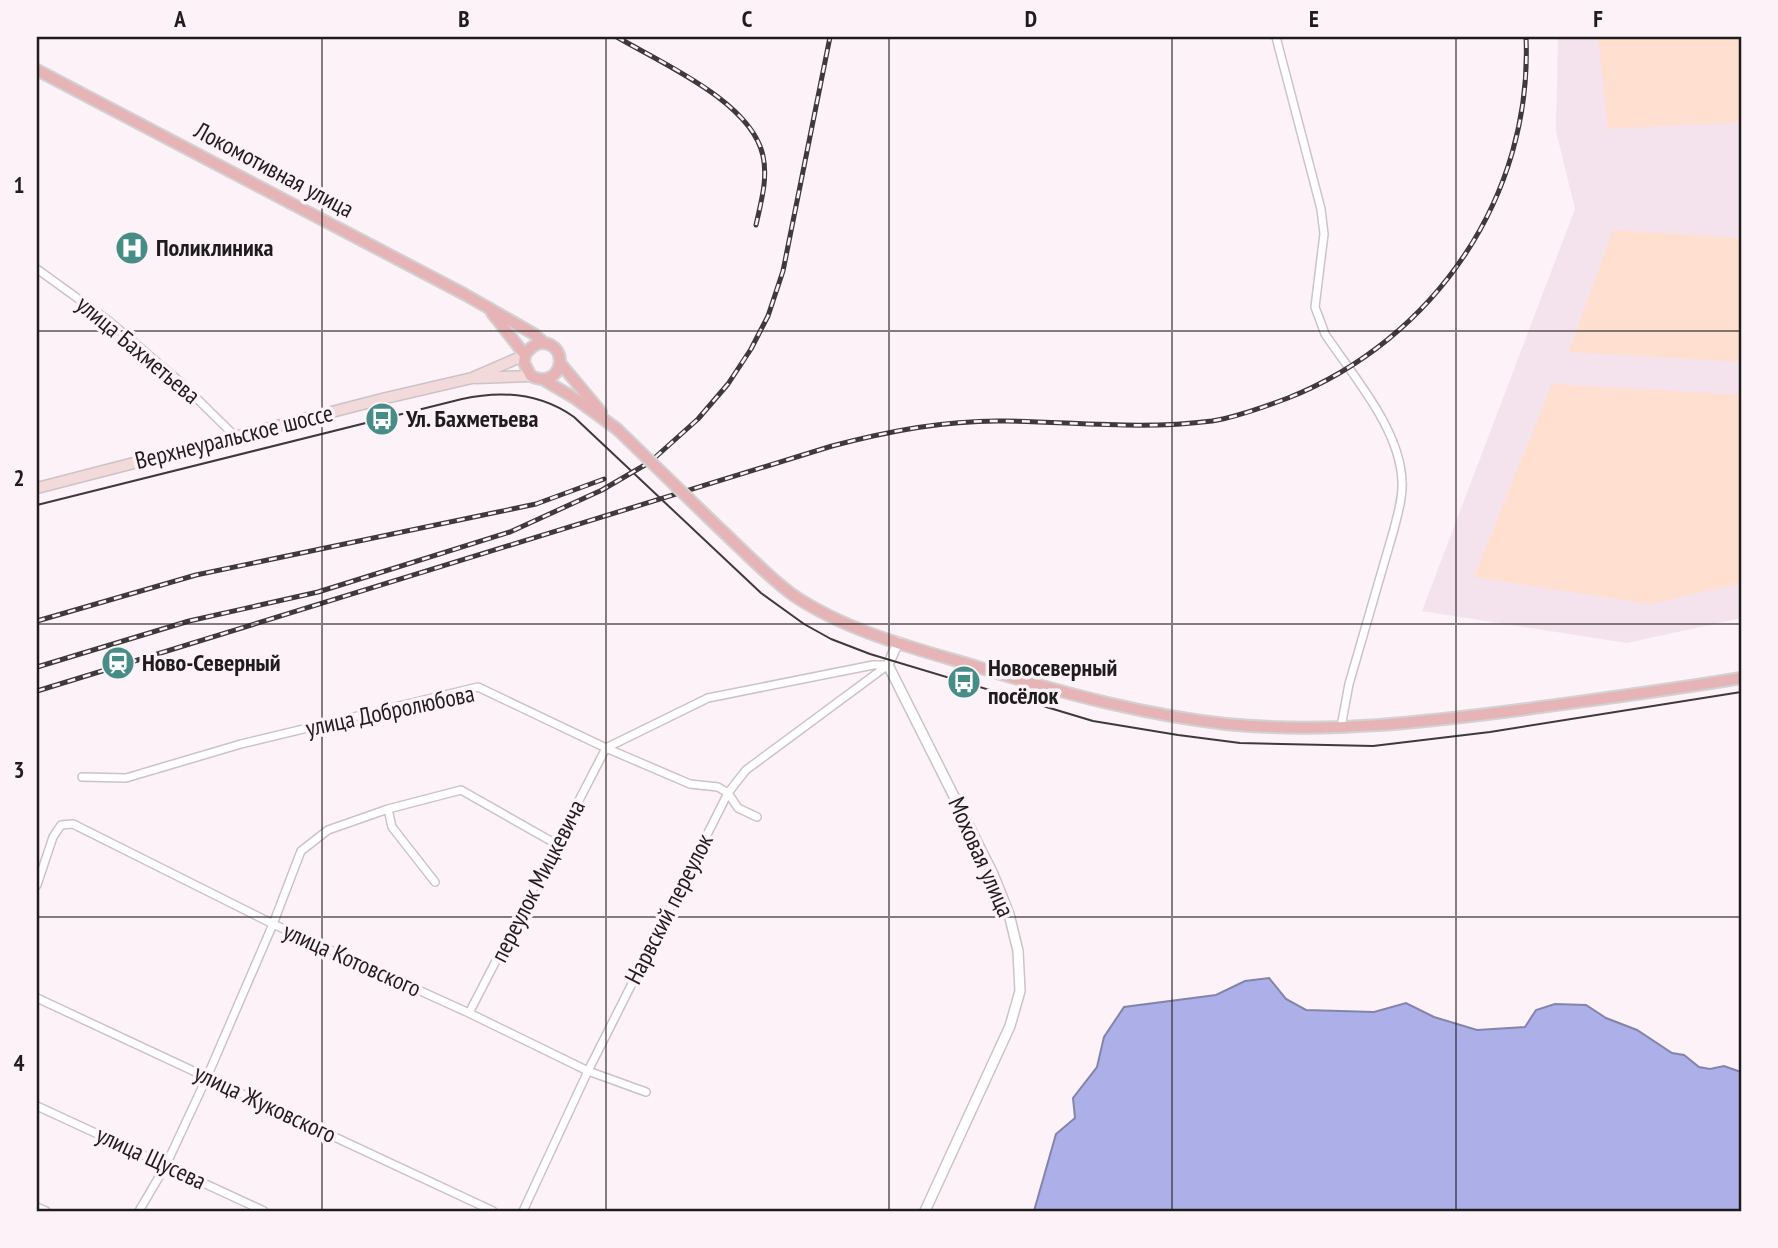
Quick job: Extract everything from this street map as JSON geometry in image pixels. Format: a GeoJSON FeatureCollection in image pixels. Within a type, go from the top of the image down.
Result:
{"type":"FeatureCollection","features":[{"type":"Feature","properties":{"kind":"main road","name":"Локомотивная улица"},"geometry":{"type":"LineString","coordinates":[[37,69],[464,294],[490,311]]}},
{"type":"Feature","properties":{"kind":"main road"},"geometry":{"type":"LineString","coordinates":[[490,311],[513,321],[544,343],[553,346],[559,354],[558,371],[544,380]]}},
{"type":"Feature","properties":{"kind":"main road"},"geometry":{"type":"LineString","coordinates":[[490,311],[525,355]]}},
{"type":"Feature","properties":{"kind":"main road"},"geometry":{"type":"LineString","coordinates":[[531,376],[524,363],[525,355],[529,348],[544,343]]}},
{"type":"Feature","properties":{"kind":"main road"},"geometry":{"type":"LineString","coordinates":[[472,378],[525,355]]}},
{"type":"Feature","properties":{"kind":"main road"},"geometry":{"type":"LineString","coordinates":[[560,363],[617,429],[717,526],[793,594],[837,620],[898,642],[1058,691],[1141,712],[1228,724],[1341,727],[1422,723],[1665,691],[1741,678]]}},
{"type":"Feature","properties":{"kind":"main road"},"geometry":{"type":"LineString","coordinates":[[472,378],[531,376],[544,380],[617,429]]}},
{"type":"Feature","properties":{"kind":"main road","name":"Верхнеуральское шоссе"},"geometry":{"type":"LineString","coordinates":[[37,488],[472,378]]}},
{"type":"Feature","properties":{"kind":"street"},"geometry":{"type":"LineString","coordinates":[[1276,37],[1321,209],[1324,234],[1315,307],[1318,320],[1392,438],[1402,481],[1401,504],[1349,684],[1341,727]]}},
{"type":"Feature","properties":{"kind":"street","name":"улица Бахметьева"},"geometry":{"type":"LineString","coordinates":[[37,269],[109,321],[179,381],[235,436]]}},
{"type":"Feature","properties":{"kind":"street"},"geometry":{"type":"LineString","coordinates":[[606,748],[708,698],[873,665],[888,665],[898,642]]}},
{"type":"Feature","properties":{"kind":"street","name":"Нарвский переулок"},"geometry":{"type":"LineString","coordinates":[[523,1211],[588,1071],[728,793],[746,770],[888,665]]}},
{"type":"Feature","properties":{"kind":"street","name":"Моховая улица"},"geometry":{"type":"LineString","coordinates":[[888,665],[993,874],[1009,914],[1018,951],[1020,991],[1010,1026],[925,1211]]}},
{"type":"Feature","properties":{"kind":"street","name":"улица Добролюбова"},"geometry":{"type":"LineString","coordinates":[[82,777],[126,778],[241,744],[478,687],[606,748],[690,784],[710,785],[728,793],[738,808],[757,817]]}},
{"type":"Feature","properties":{"kind":"street","name":"переулок Мицкевича"},"geometry":{"type":"LineString","coordinates":[[469,1013],[606,748]]}},
{"type":"Feature","properties":{"kind":"street"},"geometry":{"type":"LineString","coordinates":[[139,1211],[166,1165],[208,1077],[274,924],[302,851],[328,830],[388,809],[461,790],[558,845]]}},
{"type":"Feature","properties":{"kind":"street"},"geometry":{"type":"LineString","coordinates":[[388,809],[392,827],[435,882]]}},
{"type":"Feature","properties":{"kind":"street","name":"улица Котовского"},"geometry":{"type":"LineString","coordinates":[[37,885],[61,825],[73,824],[274,924],[588,1071],[646,1092]]}},
{"type":"Feature","properties":{"kind":"street","name":"улица Жуковского"},"geometry":{"type":"LineString","coordinates":[[37,998],[493,1211]]}},
{"type":"Feature","properties":{"kind":"street","name":"улица Щусева"},"geometry":{"type":"LineString","coordinates":[[37,1106],[264,1211]]}},
{"type":"Feature","properties":{"kind":"street"},"geometry":{"type":"LineString","coordinates":[[37,1207],[46,1211]]}},
{"type":"Feature","properties":{"kind":"shaded area"},"geometry":{"type":"Polygon","coordinates":[[[1558,37],[1741,37],[1741,618],[1627,643],[1422,611],[1575,209],[1556,131],[1558,37]]]}},
{"type":"Feature","properties":{"kind":"shaded area"},"geometry":{"type":"Polygon","coordinates":[[[1598,37],[1741,37],[1741,122],[1608,129],[1598,37]]]}},
{"type":"Feature","properties":{"kind":"shaded area"},"geometry":{"type":"Polygon","coordinates":[[[1613,230],[1741,238],[1741,362],[1569,352],[1613,230]]]}},
{"type":"Feature","properties":{"kind":"shaded area"},"geometry":{"type":"Polygon","coordinates":[[[1552,384],[1741,395],[1741,583],[1651,604],[1474,577],[1552,384]]]}},
{"type":"Feature","properties":{"kind":"water"},"geometry":{"type":"Polygon","coordinates":[[[1269,978],[1286,999],[1306,1010],[1374,1012],[1406,1003],[1434,1017],[1477,1030],[1525,1027],[1536,1010],[1555,1004],[1586,1005],[1606,1018],[1637,1030],[1672,1053],[1684,1055],[1699,1067],[1710,1069],[1724,1066],[1741,1072],[1741,1211],[1034,1211],[1056,1134],[1075,1118],[1073,1098],[1097,1067],[1104,1037],[1124,1007],[1216,995],[1245,981],[1269,978]]]}},
{"type":"Feature","properties":{"kind":"tram line"},"geometry":{"type":"LineString","coordinates":[[37,505],[462,399],[506,394],[534,398],[574,417],[761,593],[804,624],[831,639],[870,654],[1093,721],[1240,743],[1373,746],[1490,732],[1741,692]]}},
{"type":"Feature","properties":{"kind":"railway"},"geometry":{"type":"LineString","coordinates":[[617,37],[702,86],[742,118],[755,136],[763,156],[765,173],[756,225]]}},
{"type":"Feature","properties":{"kind":"railway"},"geometry":{"type":"LineString","coordinates":[[37,667],[189,621],[318,592],[510,532],[602,490],[650,462],[698,419],[728,384],[768,316],[783,271],[830,37]]}},
{"type":"Feature","properties":{"kind":"railway"},"geometry":{"type":"LineString","coordinates":[[37,691],[853,441],[896,431],[961,422],[1186,424],[1231,417],[1288,398],[1340,372],[1388,339],[1429,300],[1464,255],[1492,206],[1512,152],[1524,96],[1526,37]]}},
{"type":"Feature","properties":{"kind":"railway"},"geometry":{"type":"LineString","coordinates":[[37,621],[196,575],[536,504],[604,479]]}},
{"type":"Feature","properties":{"kind":"place","name":"Поликлиника"},"geometry":{"type":"Point","coordinates":[132,248]}},
{"type":"Feature","properties":{"kind":"place","name":"Ул. Бахметьева"},"geometry":{"type":"Point","coordinates":[382,419]}},
{"type":"Feature","properties":{"kind":"place","name":"Ново-Северный"},"geometry":{"type":"Point","coordinates":[118,663]}},
{"type":"Feature","properties":{"kind":"place","name":"Новосеверный посёлок"},"geometry":{"type":"Point","coordinates":[964,682]}}]}
